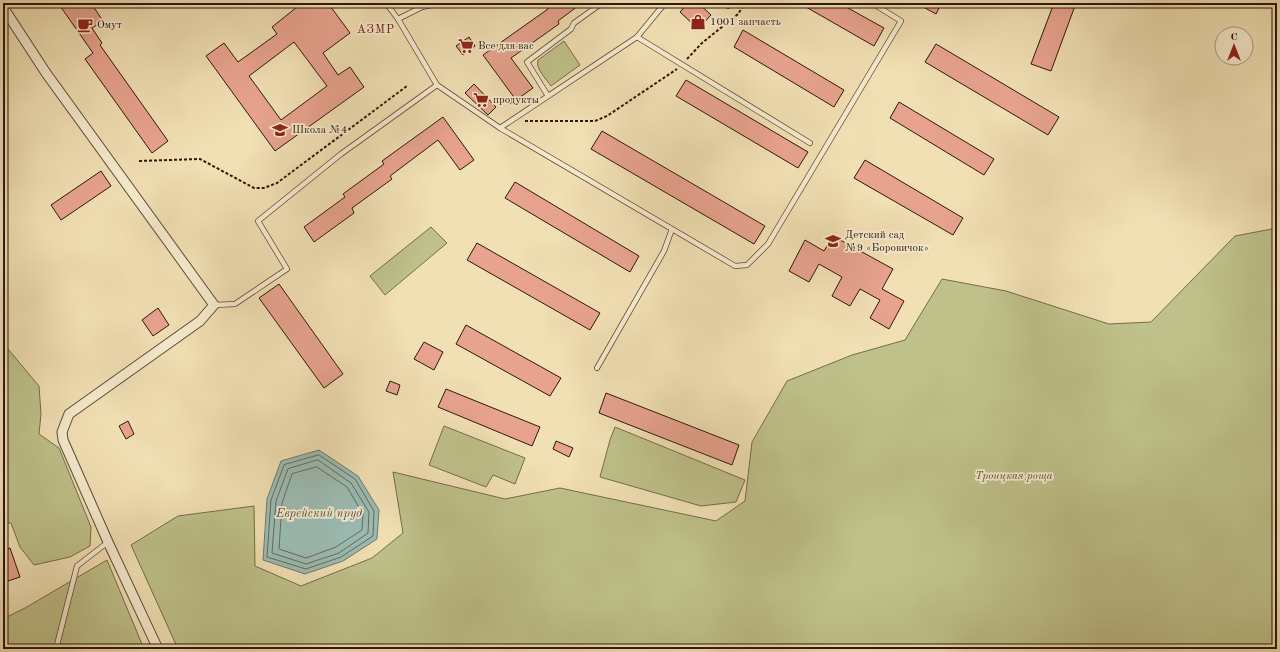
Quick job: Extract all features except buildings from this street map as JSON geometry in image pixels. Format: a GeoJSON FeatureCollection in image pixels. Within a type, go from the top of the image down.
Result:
{"type":"FeatureCollection","features":[{"type":"Feature","properties":{"kind":"street"},"geometry":{"type":"LineString","coordinates":[[3,7],[46,73],[214,306],[200,322],[69,414],[62,432],[63,440],[108,542],[158,649]]}},
{"type":"Feature","properties":{"kind":"lane"},"geometry":{"type":"LineString","coordinates":[[386,3],[398,19],[437,85],[500,128],[735,266],[748,265],[768,244],[901,21],[872,3]]}},
{"type":"Feature","properties":{"kind":"lane"},"geometry":{"type":"LineString","coordinates":[[398,19],[422,7],[441,3]]}},
{"type":"Feature","properties":{"kind":"lane"},"geometry":{"type":"LineString","coordinates":[[548,96],[527,62],[571,29],[574,23],[602,3]]}},
{"type":"Feature","properties":{"kind":"lane"},"geometry":{"type":"LineString","coordinates":[[500,128],[637,37],[665,3]]}},
{"type":"Feature","properties":{"kind":"lane"},"geometry":{"type":"LineString","coordinates":[[637,37],[810,143]]}},
{"type":"Feature","properties":{"kind":"lane"},"geometry":{"type":"LineString","coordinates":[[214,306],[235,304],[287,269],[258,221],[341,154],[437,85]]}},
{"type":"Feature","properties":{"kind":"lane"},"geometry":{"type":"LineString","coordinates":[[597,368],[664,251],[672,229]]}},
{"type":"Feature","properties":{"kind":"lane"},"geometry":{"type":"LineString","coordinates":[[56,649],[77,566],[108,542]]}},
{"type":"Feature","properties":{"kind":"path"},"geometry":{"type":"LineString","coordinates":[[509,121],[595,121],[607,116],[683,65],[702,42],[738,14],[746,3]]}},
{"type":"Feature","properties":{"kind":"path"},"geometry":{"type":"LineString","coordinates":[[139,161],[200,159],[254,188],[264,188],[277,183],[407,86]]}},
{"type":"Feature","properties":{"kind":"green space"},"geometry":{"type":"Polygon","coordinates":[[[564,41],[580,65],[551,86],[539,70],[537,63],[538,60],[564,41]]]}},
{"type":"Feature","properties":{"kind":"green space"},"geometry":{"type":"Polygon","coordinates":[[[431,227],[447,243],[385,295],[370,276],[431,227]]]}},
{"type":"Feature","properties":{"kind":"green space","name":"Троицкая роща"},"geometry":{"type":"Polygon","coordinates":[[[1277,228],[1277,649],[178,649],[131,545],[178,516],[254,506],[255,566],[301,586],[372,558],[403,533],[393,472],[505,499],[560,488],[716,521],[745,501],[752,442],[787,381],[852,355],[905,340],[942,279],[1006,291],[1109,324],[1151,322],[1235,236],[1277,228]]]}},
{"type":"Feature","properties":{"kind":"green space"},"geometry":{"type":"Polygon","coordinates":[[[3,347],[8,349],[39,386],[41,414],[39,434],[59,448],[91,527],[90,546],[70,557],[34,565],[20,547],[11,523],[3,523],[3,347]]]}},
{"type":"Feature","properties":{"kind":"green space"},"geometry":{"type":"Polygon","coordinates":[[[444,426],[525,458],[515,484],[493,475],[486,487],[429,465],[444,426]]]}},
{"type":"Feature","properties":{"kind":"green space"},"geometry":{"type":"Polygon","coordinates":[[[615,427],[745,480],[736,502],[701,506],[600,477],[615,427]]]}},
{"type":"Feature","properties":{"kind":"green space"},"geometry":{"type":"Polygon","coordinates":[[[107,560],[144,649],[3,649],[3,619],[25,608],[107,560]]]}},
{"type":"Feature","properties":{"kind":"water","name":"Еврейский пруд"},"geometry":{"type":"Polygon","coordinates":[[[319,450],[358,476],[379,510],[377,539],[343,561],[305,574],[263,560],[267,499],[281,461],[319,450]]]}},
{"type":"Feature","properties":{"kind":"place","name":"1001 запчасть"},"geometry":{"type":"Point","coordinates":[698,22]}},
{"type":"Feature","properties":{"kind":"place","name":"Омут"},"geometry":{"type":"Point","coordinates":[85,25]}},
{"type":"Feature","properties":{"kind":"place","name":"Все для вас"},"geometry":{"type":"Point","coordinates":[466,46]}},
{"type":"Feature","properties":{"kind":"place","name":"продукты"},"geometry":{"type":"Point","coordinates":[481,100]}},
{"type":"Feature","properties":{"kind":"place","name":"Школа №4"},"geometry":{"type":"Point","coordinates":[280,130]}},
{"type":"Feature","properties":{"kind":"place","name":"Детский сад №9 «Боровичок»"},"geometry":{"type":"Point","coordinates":[833,241]}},
{"type":"Feature","properties":{"kind":"district","name":"АЗМР"},"geometry":{"type":"Point","coordinates":[376,30]}}]}
